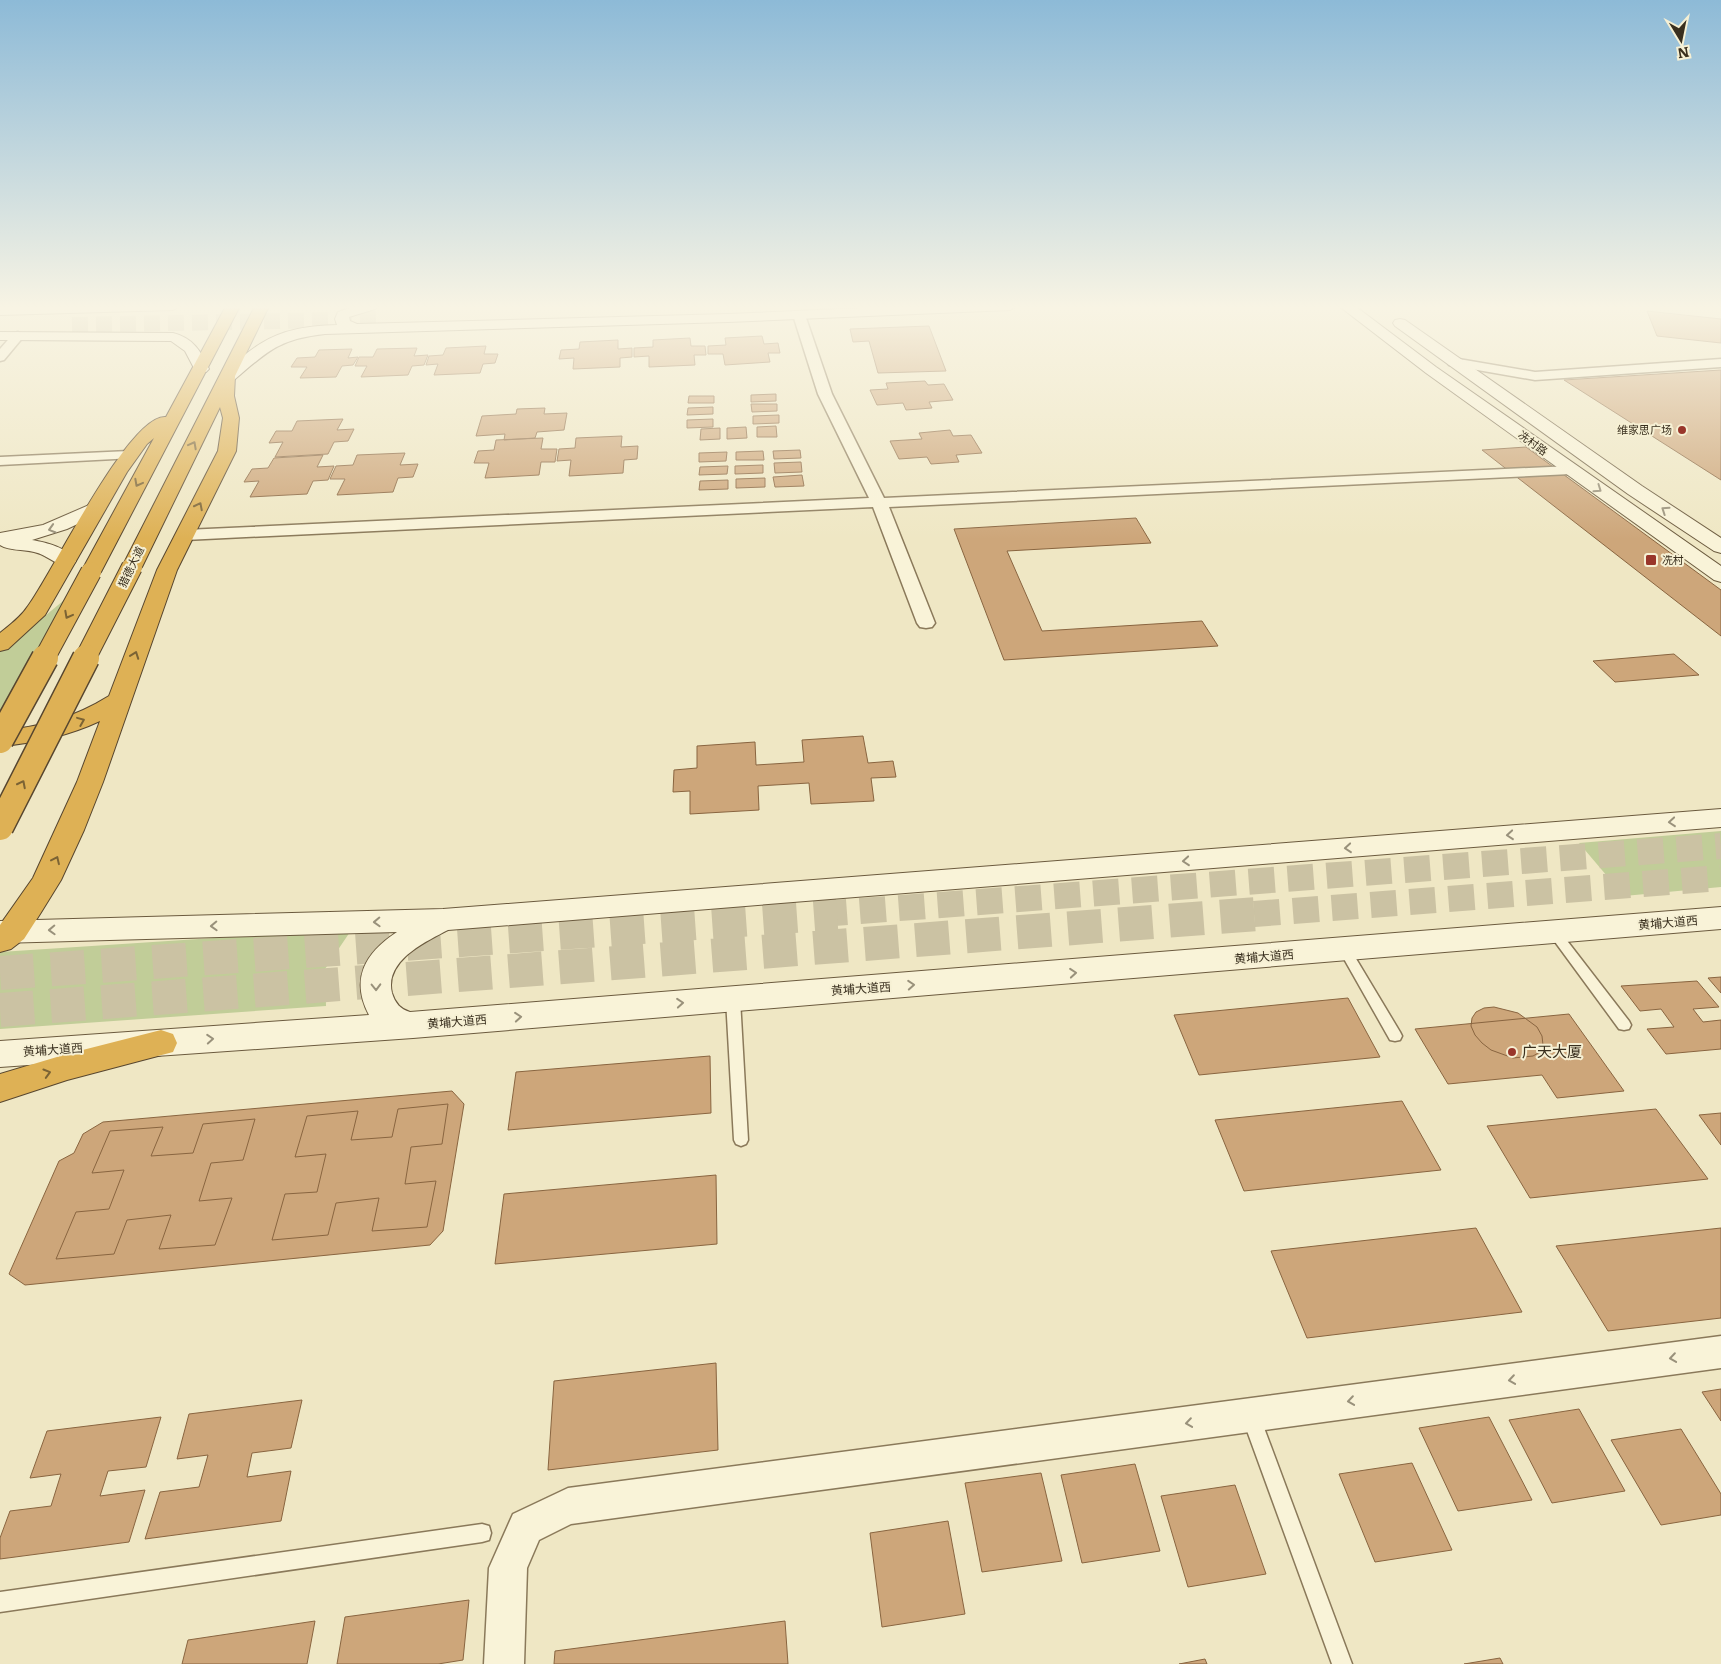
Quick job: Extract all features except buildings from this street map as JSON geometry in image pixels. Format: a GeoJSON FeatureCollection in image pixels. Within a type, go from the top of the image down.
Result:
{"type":"FeatureCollection","features":[{"type":"Feature","properties":{"kind":"highway"},"geometry":{"type":"LineString","coordinates":[[0,739],[193,384]]}},
{"type":"Feature","properties":{"kind":"highway","name":"猎德大道"},"geometry":{"type":"LineString","coordinates":[[0,827],[225,384]]}},
{"type":"Feature","properties":{"kind":"highway"},"geometry":{"type":"LineString","coordinates":[[4,935],[30,907],[47,880],[90,782],[167,570],[227,452],[231,418],[226,396],[227,384]]}},
{"type":"Feature","properties":{"kind":"highway"},"geometry":{"type":"LineString","coordinates":[[0,644],[37,610],[96,508],[129,456],[153,428],[179,410]]}},
{"type":"Feature","properties":{"kind":"highway"},"geometry":{"type":"LineString","coordinates":[[0,739],[15,738],[66,727],[101,712],[118,701]]}},
{"type":"Feature","properties":{"kind":"highway"},"geometry":{"type":"LineString","coordinates":[[0,1088],[67,1067],[161,1043]]}},
{"type":"Feature","properties":{"kind":"main road","name":"冼村路"},"geometry":{"type":"LineString","coordinates":[[1450,384],[1721,576]]}},
{"type":"Feature","properties":{"kind":"main road","name":"冼村路"},"geometry":{"type":"LineString","coordinates":[[1484,384],[1635,490],[1721,547]]}},
{"type":"Feature","properties":{"kind":"main road"},"geometry":{"type":"LineString","coordinates":[[0,539],[48,531],[71,522],[96,508]]}},
{"type":"Feature","properties":{"kind":"main road"},"geometry":{"type":"LineString","coordinates":[[0,543],[44,549],[60,555],[66,561]]}},
{"type":"Feature","properties":{"kind":"main road"},"geometry":{"type":"LineString","coordinates":[[4,935],[443,920],[1721,818]]}},
{"type":"Feature","properties":{"kind":"main road","name":"黄埔大道西"},"geometry":{"type":"LineString","coordinates":[[0,1054],[417,1025],[1721,918]]}},
{"type":"Feature","properties":{"kind":"main road"},"geometry":{"type":"LineString","coordinates":[[417,1025],[401,1023],[389,1016],[380,1005],[375,991],[376,974],[384,960],[395,947],[443,920]]}},
{"type":"Feature","properties":{"kind":"street"},"geometry":{"type":"LineString","coordinates":[[822,384],[825,394],[880,504],[926,623]]}},
{"type":"Feature","properties":{"kind":"street"},"geometry":{"type":"LineString","coordinates":[[0,461],[129,456]]}},
{"type":"Feature","properties":{"kind":"street"},"geometry":{"type":"LineString","coordinates":[[185,535],[880,504],[1571,470]]}},
{"type":"Feature","properties":{"kind":"street"},"geometry":{"type":"LineString","coordinates":[[504,1664],[508,1568],[526,1527],[568,1506],[1721,1352]]}},
{"type":"Feature","properties":{"kind":"lane"},"geometry":{"type":"LineString","coordinates":[[1554,932],[1624,1025]]}},
{"type":"Feature","properties":{"kind":"lane"},"geometry":{"type":"LineString","coordinates":[[1345,950],[1395,1036]]}},
{"type":"Feature","properties":{"kind":"lane"},"geometry":{"type":"LineString","coordinates":[[733,998],[741,1140]]}},
{"type":"Feature","properties":{"kind":"lane"},"geometry":{"type":"LineString","coordinates":[[1250,1414],[1342,1664]]}},
{"type":"Feature","properties":{"kind":"lane"},"geometry":{"type":"LineString","coordinates":[[0,1602],[482,1533]]}},
{"type":"Feature","properties":{"kind":"green space"},"geometry":{"type":"Polygon","coordinates":[[[69,596],[0,720],[0,650],[16,640],[69,596]]]}},
{"type":"Feature","properties":{"kind":"green space"},"geometry":{"type":"Polygon","coordinates":[[[1721,831],[1721,887],[1624,896],[1579,843],[1721,831]]]}},
{"type":"Feature","properties":{"kind":"green space"},"geometry":{"type":"Polygon","coordinates":[[[352,929],[325,969],[326,1006],[0,1029],[0,952],[352,929]]]}},
{"type":"Feature","properties":{"kind":"tunnel"},"geometry":{"type":"LineString","coordinates":[[821,914],[1721,846]]}},
{"type":"Feature","properties":{"kind":"tunnel"},"geometry":{"type":"LineString","coordinates":[[1254,914],[1721,878]]}},
{"type":"Feature","properties":{"kind":"tunnel"},"geometry":{"type":"LineString","coordinates":[[0,973],[837,913]]}},
{"type":"Feature","properties":{"kind":"tunnel"},"geometry":{"type":"LineString","coordinates":[[0,1010],[1270,913]]}},
{"type":"Feature","properties":{"kind":"place","name":"维家思广场"},"geometry":{"type":"Point","coordinates":[1682,430]}},
{"type":"Feature","properties":{"kind":"place","name":"冼村"},"geometry":{"type":"Point","coordinates":[1651,560]}},
{"type":"Feature","properties":{"kind":"place","name":"广天大厦"},"geometry":{"type":"Point","coordinates":[1512,1052]}}]}
